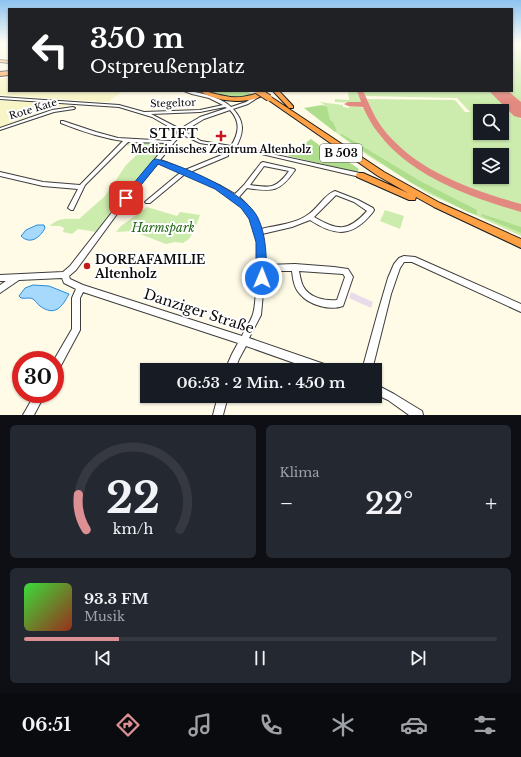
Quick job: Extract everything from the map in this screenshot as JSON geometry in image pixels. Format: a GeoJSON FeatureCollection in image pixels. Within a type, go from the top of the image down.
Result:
{"type":"FeatureCollection","features":[{"type":"Feature","properties":{"kind":"highway"},"geometry":{"type":"LineString","coordinates":[[206,92],[223,98],[236,100],[248,99],[260,94]]}},
{"type":"Feature","properties":{"kind":"highway"},"geometry":{"type":"LineString","coordinates":[[277,92],[285,102],[333,140],[339,147]]}},
{"type":"Feature","properties":{"kind":"highway","name":"B 503"},"geometry":{"type":"LineString","coordinates":[[260,94],[381,174],[416,194],[521,244]]}},
{"type":"Feature","properties":{"kind":"highway","name":"B 503"},"geometry":{"type":"LineString","coordinates":[[260,94],[346,157],[419,201],[521,250]]}},
{"type":"Feature","properties":{"kind":"highway"},"geometry":{"type":"LineString","coordinates":[[360,175],[419,201]]}},
{"type":"Feature","properties":{"kind":"street"},"geometry":{"type":"LineString","coordinates":[[190,92],[213,98],[227,107],[239,122],[240,132],[233,147]]}},
{"type":"Feature","properties":{"kind":"street"},"geometry":{"type":"LineString","coordinates":[[0,278],[65,276],[170,142],[181,131],[202,118],[227,107],[251,101],[260,94]]}},
{"type":"Feature","properties":{"kind":"street"},"geometry":{"type":"LineString","coordinates":[[0,98],[119,106],[144,113],[200,142],[233,147],[360,175]]}},
{"type":"Feature","properties":{"kind":"street","name":"Stegeltor"},"geometry":{"type":"LineString","coordinates":[[144,113],[200,111],[227,107]]}},
{"type":"Feature","properties":{"kind":"street","name":"Rote Kate"},"geometry":{"type":"LineString","coordinates":[[0,129],[53,111],[73,108]]}},
{"type":"Feature","properties":{"kind":"street"},"geometry":{"type":"LineString","coordinates":[[63,122],[75,127],[127,140],[170,142]]}},
{"type":"Feature","properties":{"kind":"street"},"geometry":{"type":"LineString","coordinates":[[71,208],[80,187],[93,172],[127,140]]}},
{"type":"Feature","properties":{"kind":"street"},"geometry":{"type":"LineString","coordinates":[[148,202],[185,172],[226,155]]}},
{"type":"Feature","properties":{"kind":"street"},"geometry":{"type":"LineString","coordinates":[[156,161],[218,187],[235,197],[245,206],[254,218],[259,232],[262,268],[257,315],[233,363]]}},
{"type":"Feature","properties":{"kind":"street"},"geometry":{"type":"LineString","coordinates":[[235,197],[246,186],[263,164],[292,170],[285,181],[276,189],[269,190],[246,186]]}},
{"type":"Feature","properties":{"kind":"street"},"geometry":{"type":"LineString","coordinates":[[0,174],[43,184],[80,187]]}},
{"type":"Feature","properties":{"kind":"street"},"geometry":{"type":"LineString","coordinates":[[259,232],[296,223],[310,217],[324,205],[335,192],[356,201],[371,210],[353,228],[344,230],[332,230],[310,217]]}},
{"type":"Feature","properties":{"kind":"street"},"geometry":{"type":"LineString","coordinates":[[369,363],[382,310],[394,274],[400,261],[404,259],[413,260],[521,308]]}},
{"type":"Feature","properties":{"kind":"street"},"geometry":{"type":"LineString","coordinates":[[262,268],[295,267],[312,267],[344,271],[348,273],[349,277],[340,303],[332,305],[320,303],[307,295],[299,287],[295,267]]}},
{"type":"Feature","properties":{"kind":"street","name":"Danziger Straße"},"geometry":{"type":"LineString","coordinates":[[65,276],[67,281],[81,288],[307,363]]}},
{"type":"Feature","properties":{"kind":"street"},"geometry":{"type":"LineString","coordinates":[[0,289],[13,282],[18,277]]}},
{"type":"Feature","properties":{"kind":"street"},"geometry":{"type":"LineString","coordinates":[[64,352],[76,330],[76,298],[81,288]]}},
{"type":"Feature","properties":{"kind":"street"},"geometry":{"type":"LineString","coordinates":[[382,392],[418,415]]}},
{"type":"Feature","properties":{"kind":"street"},"geometry":{"type":"LineString","coordinates":[[28,415],[35,403]]}},
{"type":"Feature","properties":{"kind":"street"},"geometry":{"type":"LineString","coordinates":[[218,415],[221,403]]}},
{"type":"Feature","properties":{"kind":"shaded area"},"geometry":{"type":"Polygon","coordinates":[[[8,77],[8,92],[122,92],[108,102],[0,95],[0,79],[8,77]]]}},
{"type":"Feature","properties":{"kind":"shaded area"},"geometry":{"type":"Polygon","coordinates":[[[0,101],[68,105],[48,110],[0,127],[0,101]]]}},
{"type":"Feature","properties":{"kind":"shaded area"},"geometry":{"type":"Polygon","coordinates":[[[351,292],[373,302],[371,308],[349,298],[351,292]]]}},
{"type":"Feature","properties":{"kind":"green space"},"geometry":{"type":"Polygon","coordinates":[[[513,62],[521,62],[521,105],[506,92],[513,92],[513,62]]]}},
{"type":"Feature","properties":{"kind":"green space"},"geometry":{"type":"Polygon","coordinates":[[[210,92],[248,92],[254,95],[230,97],[210,92]]]}},
{"type":"Feature","properties":{"kind":"green space"},"geometry":{"type":"Polygon","coordinates":[[[348,92],[357,92],[361,102],[335,102],[335,99],[349,100],[348,92]]]}},
{"type":"Feature","properties":{"kind":"green space"},"geometry":{"type":"Polygon","coordinates":[[[363,92],[492,92],[505,104],[473,104],[473,140],[509,140],[509,108],[521,119],[521,205],[464,186],[409,156],[394,143],[382,129],[367,99],[453,100],[456,101],[465,112],[470,112],[457,98],[365,96],[363,92]]]}},
{"type":"Feature","properties":{"kind":"green space"},"geometry":{"type":"Polygon","coordinates":[[[319,102],[343,105],[343,107],[349,108],[349,105],[364,108],[383,139],[413,164],[447,184],[465,192],[521,211],[521,236],[429,194],[370,157],[335,132],[337,131],[332,124],[326,107],[319,102]]]}},
{"type":"Feature","properties":{"kind":"green space"},"geometry":{"type":"Polygon","coordinates":[[[322,105],[327,107],[330,120],[333,122],[337,131],[335,132],[304,108],[322,105]]]}},
{"type":"Feature","properties":{"kind":"green space"},"geometry":{"type":"Polygon","coordinates":[[[342,134],[420,181],[477,210],[477,215],[468,212],[410,182],[340,135],[342,134]]]}},
{"type":"Feature","properties":{"kind":"green space"},"geometry":{"type":"Polygon","coordinates":[[[311,139],[334,156],[337,154],[359,169],[357,172],[288,156],[311,139]]]}},
{"type":"Feature","properties":{"kind":"green space"},"geometry":{"type":"Polygon","coordinates":[[[129,141],[164,143],[165,145],[96,232],[78,229],[72,234],[63,232],[64,228],[60,226],[50,226],[60,220],[79,219],[105,196],[126,165],[143,149],[126,145],[129,141]]]}},
{"type":"Feature","properties":{"kind":"green space","name":"Harmspark"},"geometry":{"type":"Polygon","coordinates":[[[147,207],[177,216],[180,212],[200,215],[194,231],[189,239],[183,243],[175,242],[166,244],[132,231],[116,232],[121,226],[147,207]]]}},
{"type":"Feature","properties":{"kind":"green space"},"geometry":{"type":"Polygon","coordinates":[[[385,210],[404,216],[400,229],[380,221],[385,210]]]}},
{"type":"Feature","properties":{"kind":"green space"},"geometry":{"type":"Polygon","coordinates":[[[482,214],[521,227],[521,233],[481,216],[482,214]]]}},
{"type":"Feature","properties":{"kind":"water"},"geometry":{"type":"Polygon","coordinates":[[[37,225],[44,225],[45,228],[38,237],[28,240],[21,236],[26,230],[37,225]]]}},
{"type":"Feature","properties":{"kind":"water"},"geometry":{"type":"Polygon","coordinates":[[[33,285],[49,286],[69,294],[64,303],[58,309],[50,311],[40,306],[32,298],[21,298],[19,296],[25,288],[33,285]]]}},
{"type":"Feature","properties":{"kind":"taxiway"},"geometry":{"type":"LineString","coordinates":[[360,92],[365,102]]}},
{"type":"Feature","properties":{"kind":"taxiway"},"geometry":{"type":"LineString","coordinates":[[348,104],[362,105],[365,102]]}},
{"type":"Feature","properties":{"kind":"taxiway"},"geometry":{"type":"LineString","coordinates":[[365,102],[379,129],[406,157],[443,179],[463,188],[521,208]]}},
{"type":"Feature","properties":{"kind":"runway"},"geometry":{"type":"LineString","coordinates":[[499,92],[521,112]]}},
{"type":"Feature","properties":{"kind":"place","name":"Medizinisches Zentrum Altenholz"},"geometry":{"type":"Point","coordinates":[221,136]}},
{"type":"Feature","properties":{"kind":"place","name":"DOREAFAMILIE Altenholz"},"geometry":{"type":"Point","coordinates":[87,266]}},
{"type":"Feature","properties":{"kind":"district","name":"STIFT"},"geometry":{"type":"Point","coordinates":[174,133]}},
{"type":"Feature","properties":{"kind":"route"},"geometry":{"type":"LineString","coordinates":[[126,198],[156,161],[164,163],[218,187],[235,197],[245,206],[254,218],[259,232],[262,253],[262,278]]}}]}
